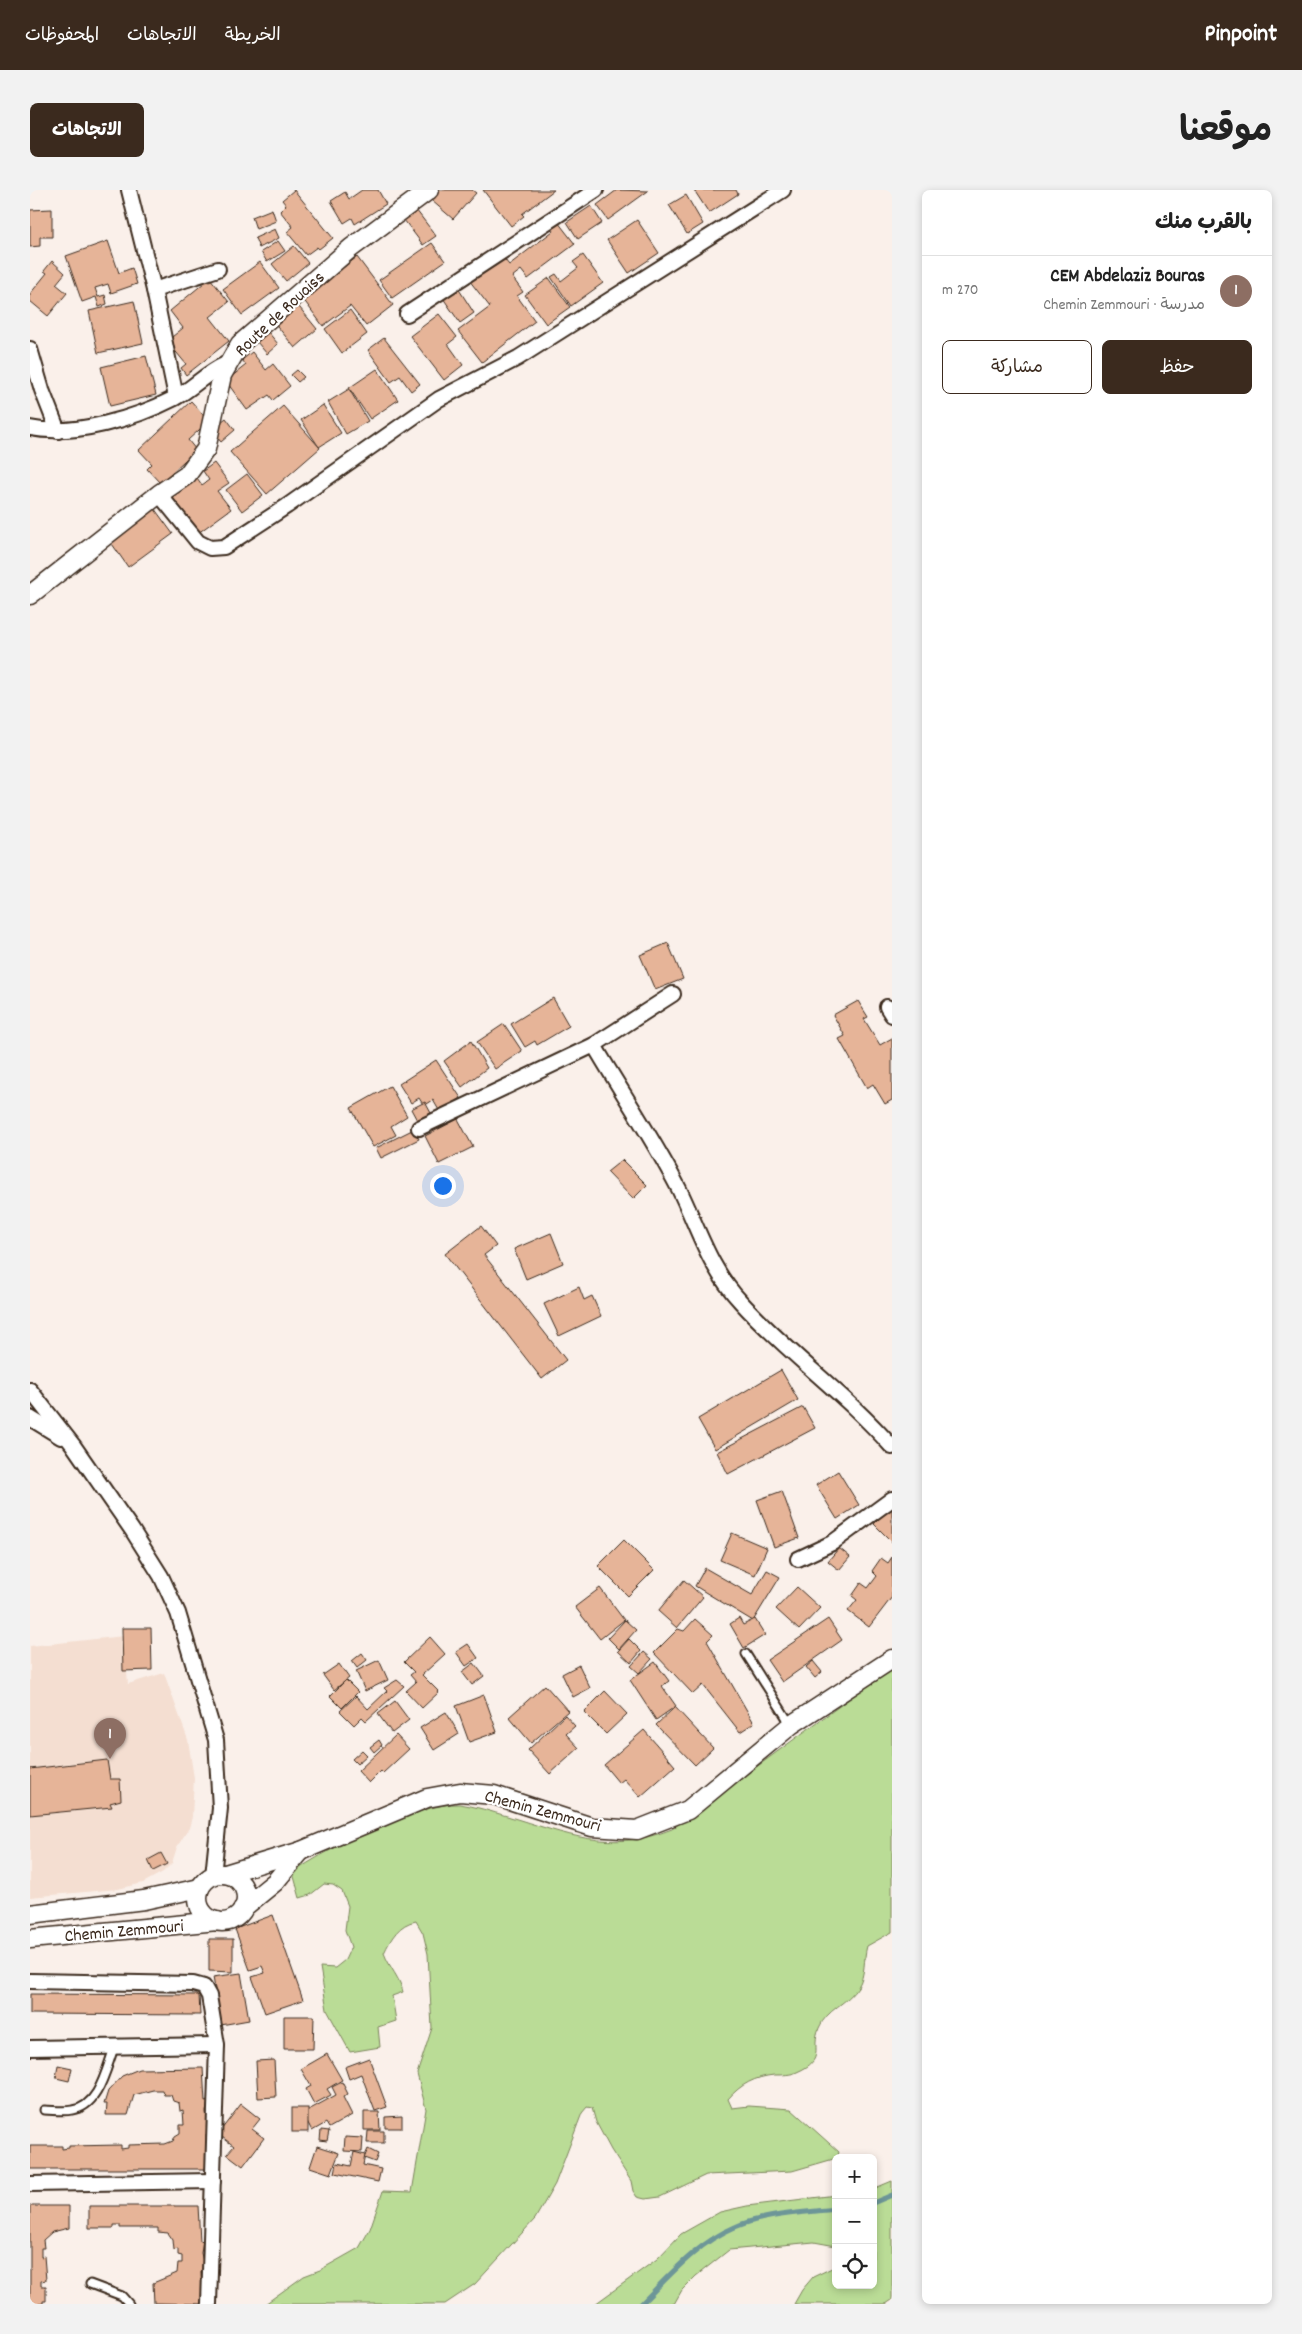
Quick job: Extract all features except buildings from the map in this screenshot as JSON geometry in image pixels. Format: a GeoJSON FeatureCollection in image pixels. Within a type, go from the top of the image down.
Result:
{"type":"FeatureCollection","features":[{"type":"Feature","properties":{"kind":"street"},"geometry":{"type":"LineString","coordinates":[[129,190],[154,290],[176,397]]}},
{"type":"Feature","properties":{"kind":"street","name":"Route de Rouaiss"},"geometry":{"type":"LineString","coordinates":[[30,595],[159,494],[187,475],[206,449],[218,386],[226,364],[240,344],[351,248],[428,190]]}},
{"type":"Feature","properties":{"kind":"street"},"geometry":{"type":"LineString","coordinates":[[407,314],[596,190]]}},
{"type":"Feature","properties":{"kind":"street"},"geometry":{"type":"LineString","coordinates":[[159,494],[198,542],[210,548],[224,547],[287,506],[439,399],[518,358],[783,190]]}},
{"type":"Feature","properties":{"kind":"street"},"geometry":{"type":"LineString","coordinates":[[154,290],[218,270]]}},
{"type":"Feature","properties":{"kind":"street"},"geometry":{"type":"LineString","coordinates":[[30,349],[42,390],[58,431]]}},
{"type":"Feature","properties":{"kind":"street"},"geometry":{"type":"LineString","coordinates":[[30,428],[58,431],[126,418],[176,397],[211,372],[226,364]]}},
{"type":"Feature","properties":{"kind":"street"},"geometry":{"type":"LineString","coordinates":[[420,1128],[594,1045],[673,994]]}},
{"type":"Feature","properties":{"kind":"street"},"geometry":{"type":"LineString","coordinates":[[594,1045],[679,1189],[711,1262],[740,1302],[816,1375],[869,1420],[892,1446]]}},
{"type":"Feature","properties":{"kind":"street"},"geometry":{"type":"LineString","coordinates":[[30,1390],[73,1445],[161,1576],[178,1613],[216,1740],[220,1808],[213,1879],[199,1905],[203,1913],[217,1921],[233,1919],[243,1908],[246,1900],[240,1882],[213,1879]]}},
{"type":"Feature","properties":{"kind":"street"},"geometry":{"type":"LineString","coordinates":[[30,1418],[73,1445]]}},
{"type":"Feature","properties":{"kind":"street"},"geometry":{"type":"LineString","coordinates":[[798,1558],[832,1543],[892,1499]]}},
{"type":"Feature","properties":{"kind":"street","name":"Chemin Zemmouri"},"geometry":{"type":"LineString","coordinates":[[30,1914],[144,1900],[301,1851],[427,1798],[460,1792],[494,1795],[592,1827],[637,1830],[688,1810],[791,1725],[892,1659]]}},
{"type":"Feature","properties":{"kind":"street","name":"Chemin Zemmouri"},"geometry":{"type":"LineString","coordinates":[[243,1908],[275,1882],[301,1851]]}},
{"type":"Feature","properties":{"kind":"street","name":"Chemin Zemmouri"},"geometry":{"type":"LineString","coordinates":[[30,1939],[217,1921]]}},
{"type":"Feature","properties":{"kind":"street"},"geometry":{"type":"LineString","coordinates":[[30,1980],[193,1984],[204,1987],[209,1996],[217,2045],[209,2304]]}},
{"type":"Feature","properties":{"kind":"street"},"geometry":{"type":"LineString","coordinates":[[30,2048],[217,2045]]}},
{"type":"Feature","properties":{"kind":"street"},"geometry":{"type":"LineString","coordinates":[[30,2184],[213,2181]]}},
{"type":"Feature","properties":{"kind":"lane"},"geometry":{"type":"LineString","coordinates":[[746,1654],[791,1725]]}},
{"type":"Feature","properties":{"kind":"lane"},"geometry":{"type":"LineString","coordinates":[[44,2110],[73,2110],[84,2106],[92,2099],[99,2087],[114,2048]]}},
{"type":"Feature","properties":{"kind":"lane"},"geometry":{"type":"LineString","coordinates":[[90,2284],[122,2296],[129,2304]]}},
{"type":"Feature","properties":{"kind":"shaded area"},"geometry":{"type":"Polygon","coordinates":[[[124,1636],[128,1684],[164,1673],[188,1740],[194,1778],[192,1817],[189,1828],[177,1847],[172,1863],[163,1872],[143,1883],[118,1889],[30,1897],[30,1646],[124,1636]]]}},
{"type":"Feature","properties":{"kind":"green space"},"geometry":{"type":"Polygon","coordinates":[[[892,1670],[892,1932],[867,1946],[861,1982],[854,1993],[822,2022],[817,2035],[816,2053],[812,2063],[795,2073],[767,2076],[743,2085],[728,2099],[732,2108],[749,2106],[791,2109],[839,2152],[838,2154],[832,2154],[832,2159],[792,2171],[706,2175],[660,2197],[645,2199],[637,2197],[633,2191],[631,2181],[596,2122],[592,2108],[587,2107],[582,2113],[555,2184],[535,2219],[475,2284],[445,2304],[265,2304],[304,2276],[320,2270],[359,2248],[370,2229],[383,2191],[412,2192],[426,2109],[417,2074],[432,2028],[428,1954],[423,1933],[416,1921],[400,1928],[384,1953],[403,1992],[392,1996],[396,2021],[378,2027],[380,2047],[350,2052],[327,2010],[320,1967],[335,1968],[345,1960],[351,1947],[345,1930],[348,1906],[342,1891],[333,1885],[324,1884],[310,1895],[300,1898],[293,1873],[326,1852],[373,1829],[442,1805],[459,1804],[471,1806],[569,1835],[608,1841],[650,1836],[672,1829],[868,1685],[892,1670]]]}},
{"type":"Feature","properties":{"kind":"green space"},"geometry":{"type":"Polygon","coordinates":[[[892,2181],[892,2300],[886,2304],[794,2304],[802,2290],[813,2277],[832,2268],[832,2289],[877,2289],[877,2187],[892,2181]]]}},
{"type":"Feature","properties":{"kind":"green space"},"geometry":{"type":"Polygon","coordinates":[[[832,2195],[832,2245],[814,2242],[729,2250],[696,2276],[682,2290],[674,2304],[595,2304],[657,2259],[681,2234],[720,2212],[747,2206],[832,2195]]]}},
{"type":"Feature","properties":{"kind":"waterway"},"geometry":{"type":"LineString","coordinates":[[877,2201],[892,2195]]}},
{"type":"Feature","properties":{"kind":"waterway"},"geometry":{"type":"LineString","coordinates":[[641,2304],[696,2251],[735,2227],[759,2219],[832,2209]]}},
{"type":"Feature","properties":{"kind":"place","name":"CEM Abdelaziz Bouras"},"geometry":{"type":"Point","coordinates":[110,1759]}}]}
